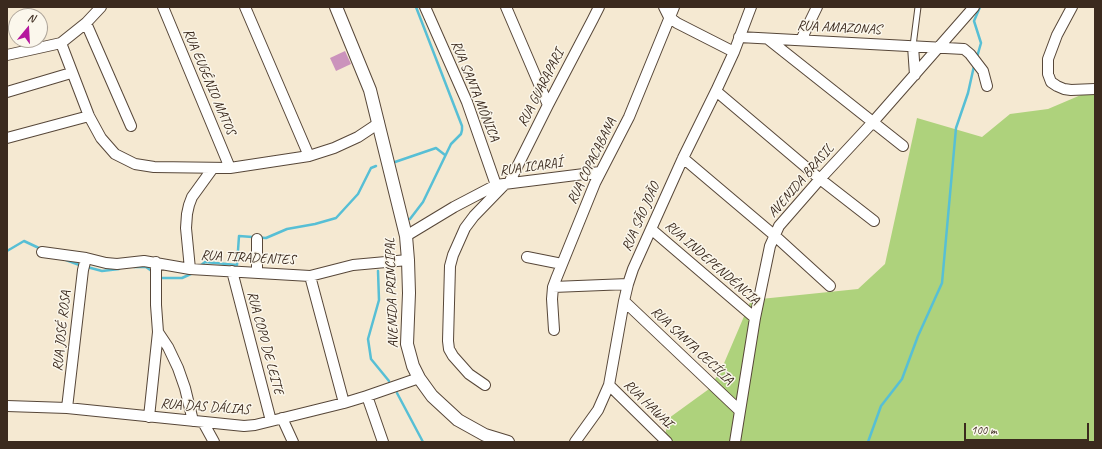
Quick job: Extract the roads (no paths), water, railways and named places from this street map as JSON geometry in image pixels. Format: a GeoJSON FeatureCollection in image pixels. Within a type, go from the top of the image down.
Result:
{"type":"FeatureCollection","features":[{"type":"Feature","properties":{"kind":"street"},"geometry":{"type":"LineString","coordinates":[[7,55],[61,42],[86,23],[101,7]]}},
{"type":"Feature","properties":{"kind":"street","name":"RUA EUGÊNIO MATOS"},"geometry":{"type":"LineString","coordinates":[[162,7],[230,168]]}},
{"type":"Feature","properties":{"kind":"street"},"geometry":{"type":"LineString","coordinates":[[245,7],[309,156]]}},
{"type":"Feature","properties":{"kind":"street","name":"RUA SANTA MÔNICA"},"geometry":{"type":"LineString","coordinates":[[426,7],[503,184]]}},
{"type":"Feature","properties":{"kind":"street"},"geometry":{"type":"LineString","coordinates":[[506,7],[548,105]]}},
{"type":"Feature","properties":{"kind":"street"},"geometry":{"type":"LineString","coordinates":[[588,7],[593,20]]}},
{"type":"Feature","properties":{"kind":"street","name":"RUA GUARAPARI"},"geometry":{"type":"LineString","coordinates":[[484,385],[469,374],[453,356],[449,349],[450,266],[453,255],[465,228],[503,184],[548,105],[599,7]]}},
{"type":"Feature","properties":{"kind":"street"},"geometry":{"type":"LineString","coordinates":[[664,7],[669,17],[678,24],[734,52]]}},
{"type":"Feature","properties":{"kind":"street","name":"RUA COPACABANA"},"geometry":{"type":"LineString","coordinates":[[554,330],[552,310],[553,287],[595,183],[629,117],[674,7]]}},
{"type":"Feature","properties":{"kind":"street","name":"RUA SÃO JOÃO"},"geometry":{"type":"LineString","coordinates":[[575,442],[598,410],[609,385],[624,301],[633,269],[683,158],[734,52],[751,7]]}},
{"type":"Feature","properties":{"kind":"street"},"geometry":{"type":"LineString","coordinates":[[801,40],[817,7]]}},
{"type":"Feature","properties":{"kind":"street","name":"AVENIDA BRASIL"},"geometry":{"type":"LineString","coordinates":[[735,442],[755,318],[770,246],[774,235],[784,219],[873,122],[974,7]]}},
{"type":"Feature","properties":{"kind":"street"},"geometry":{"type":"LineString","coordinates":[[1072,7],[1057,35],[1048,65],[1048,74],[1051,82],[1064,89],[1095,89]]}},
{"type":"Feature","properties":{"kind":"street","name":"AVENIDA PRINCIPAL"},"geometry":{"type":"LineString","coordinates":[[339,8],[370,90],[406,236],[408,260],[407,344],[410,359],[419,378],[438,403],[458,420],[485,435],[508,442]]}},
{"type":"Feature","properties":{"kind":"street"},"geometry":{"type":"LineString","coordinates":[[86,23],[131,126]]}},
{"type":"Feature","properties":{"kind":"street","name":"RUA AMAZONAS"},"geometry":{"type":"LineString","coordinates":[[739,37],[964,49],[983,71],[987,86]]}},
{"type":"Feature","properties":{"kind":"street"},"geometry":{"type":"LineString","coordinates":[[768,39],[903,146]]}},
{"type":"Feature","properties":{"kind":"street"},"geometry":{"type":"LineString","coordinates":[[61,42],[71,73],[89,116],[101,138],[108,148],[115,154],[135,164],[154,167],[230,168],[309,156],[334,148],[358,137],[379,123]]}},
{"type":"Feature","properties":{"kind":"street"},"geometry":{"type":"LineString","coordinates":[[912,46],[915,75]]}},
{"type":"Feature","properties":{"kind":"street"},"geometry":{"type":"LineString","coordinates":[[7,92],[71,73]]}},
{"type":"Feature","properties":{"kind":"street"},"geometry":{"type":"LineString","coordinates":[[716,91],[820,179],[874,221]]}},
{"type":"Feature","properties":{"kind":"street"},"geometry":{"type":"LineString","coordinates":[[7,138],[89,116]]}},
{"type":"Feature","properties":{"kind":"street"},"geometry":{"type":"LineString","coordinates":[[683,158],[774,235],[830,286]]}},
{"type":"Feature","properties":{"kind":"street"},"geometry":{"type":"LineString","coordinates":[[190,268],[186,228],[186,214],[188,205],[213,168]]}},
{"type":"Feature","properties":{"kind":"street","name":"RUA ICARAÍ"},"geometry":{"type":"LineString","coordinates":[[406,236],[454,207],[503,184],[600,172]]}},
{"type":"Feature","properties":{"kind":"street","name":"RUA INDEPENDÊNCIA"},"geometry":{"type":"LineString","coordinates":[[651,229],[755,318]]}},
{"type":"Feature","properties":{"kind":"street"},"geometry":{"type":"LineString","coordinates":[[257,239],[257,272]]}},
{"type":"Feature","properties":{"kind":"street","name":"RUA TIRADENTES"},"geometry":{"type":"LineString","coordinates":[[42,252],[117,264],[144,261],[190,268],[310,276],[353,265],[408,260]]}},
{"type":"Feature","properties":{"kind":"street"},"geometry":{"type":"LineString","coordinates":[[527,257],[562,264]]}},
{"type":"Feature","properties":{"kind":"street","name":"RUA JOSÉ ROSA"},"geometry":{"type":"LineString","coordinates":[[67,408],[83,270],[86,258]]}},
{"type":"Feature","properties":{"kind":"street"},"geometry":{"type":"LineString","coordinates":[[149,417],[158,332],[156,305],[156,262]]}},
{"type":"Feature","properties":{"kind":"street","name":"RUA COPO DE LEITE"},"geometry":{"type":"LineString","coordinates":[[232,271],[271,421]]}},
{"type":"Feature","properties":{"kind":"street"},"geometry":{"type":"LineString","coordinates":[[310,276],[344,403]]}},
{"type":"Feature","properties":{"kind":"street"},"geometry":{"type":"LineString","coordinates":[[553,287],[628,284]]}},
{"type":"Feature","properties":{"kind":"street","name":"RUA SANTA CECÍLIA"},"geometry":{"type":"LineString","coordinates":[[624,301],[740,411]]}},
{"type":"Feature","properties":{"kind":"street"},"geometry":{"type":"LineString","coordinates":[[158,332],[168,347],[178,368],[198,421],[214,442]]}},
{"type":"Feature","properties":{"kind":"street","name":"RUA DAS DÁLIAS"},"geometry":{"type":"LineString","coordinates":[[7,406],[67,408],[244,426],[255,425],[344,403],[419,378]]}},
{"type":"Feature","properties":{"kind":"street","name":"RUA HAWAI"},"geometry":{"type":"LineString","coordinates":[[609,385],[667,442]]}},
{"type":"Feature","properties":{"kind":"street"},"geometry":{"type":"LineString","coordinates":[[367,396],[383,442]]}},
{"type":"Feature","properties":{"kind":"street"},"geometry":{"type":"LineString","coordinates":[[282,418],[293,442]]}},
{"type":"Feature","properties":{"kind":"lane"},"geometry":{"type":"LineString","coordinates":[[912,46],[918,7]]}},
{"type":"Feature","properties":{"kind":"waterway"},"geometry":{"type":"LineString","coordinates":[[410,219],[423,202],[451,144],[461,134],[462,130],[462,126],[416,7]]}},
{"type":"Feature","properties":{"kind":"waterway"},"geometry":{"type":"LineString","coordinates":[[977,57],[981,43],[974,21],[980,7]]}},
{"type":"Feature","properties":{"kind":"waterway"},"geometry":{"type":"LineString","coordinates":[[868,442],[881,406],[902,379],[918,336],[942,283],[956,128],[968,93],[974,66]]}},
{"type":"Feature","properties":{"kind":"waterway"},"geometry":{"type":"LineString","coordinates":[[395,162],[436,148],[445,155]]}},
{"type":"Feature","properties":{"kind":"waterway"},"geometry":{"type":"LineString","coordinates":[[199,267],[205,262],[237,265],[239,236],[266,238],[287,229],[315,224],[336,218],[358,194],[371,168],[376,166]]}},
{"type":"Feature","properties":{"kind":"waterway"},"geometry":{"type":"LineString","coordinates":[[7,251],[24,241],[41,249]]}},
{"type":"Feature","properties":{"kind":"waterway"},"geometry":{"type":"LineString","coordinates":[[66,260],[82,266]]}},
{"type":"Feature","properties":{"kind":"waterway"},"geometry":{"type":"LineString","coordinates":[[87,267],[102,271],[119,269]]}},
{"type":"Feature","properties":{"kind":"waterway"},"geometry":{"type":"LineString","coordinates":[[134,267],[146,267],[153,272]]}},
{"type":"Feature","properties":{"kind":"waterway"},"geometry":{"type":"LineString","coordinates":[[378,271],[379,300],[368,339],[371,359],[389,381]]}},
{"type":"Feature","properties":{"kind":"waterway"},"geometry":{"type":"LineString","coordinates":[[159,276],[161,278],[182,278],[193,273]]}},
{"type":"Feature","properties":{"kind":"waterway"},"geometry":{"type":"LineString","coordinates":[[397,393],[423,442]]}}]}
